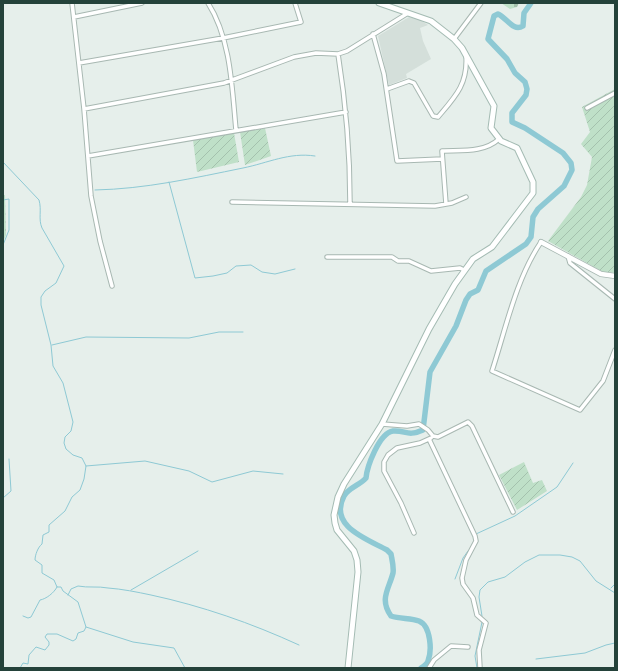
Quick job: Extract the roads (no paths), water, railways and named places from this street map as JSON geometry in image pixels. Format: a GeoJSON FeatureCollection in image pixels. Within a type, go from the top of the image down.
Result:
{"type":"FeatureCollection","features":[{"type":"Feature","properties":{"kind":"main road"},"geometry":{"type":"LineString","coordinates":[[348,668],[357,579],[357,560],[348,542],[337,530],[334,515],[338,497],[344,484],[382,424],[442,304],[473,259],[492,247],[533,193],[534,182],[517,148],[499,138],[491,128],[494,106],[466,52],[454,39],[431,21],[378,3]]}},
{"type":"Feature","properties":{"kind":"street"},"geometry":{"type":"LineString","coordinates":[[72,3],[84,109],[91,196],[100,241],[112,286]]}},
{"type":"Feature","properties":{"kind":"street"},"geometry":{"type":"LineString","coordinates":[[74,17],[142,3]]}},
{"type":"Feature","properties":{"kind":"street"},"geometry":{"type":"LineString","coordinates":[[208,3],[214,13],[223,38],[231,80],[236,130]]}},
{"type":"Feature","properties":{"kind":"street"},"geometry":{"type":"LineString","coordinates":[[79,63],[223,38],[301,22],[295,3]]}},
{"type":"Feature","properties":{"kind":"street"},"geometry":{"type":"LineString","coordinates":[[454,39],[481,3]]}},
{"type":"Feature","properties":{"kind":"street"},"geometry":{"type":"LineString","coordinates":[[84,109],[231,80],[294,57],[316,53],[338,54],[347,51],[409,13]]}},
{"type":"Feature","properties":{"kind":"street"},"geometry":{"type":"LineString","coordinates":[[373,34],[386,89],[397,161],[442,159]]}},
{"type":"Feature","properties":{"kind":"street"},"geometry":{"type":"LineString","coordinates":[[386,89],[409,81],[414,83],[433,116],[438,117],[456,96],[466,78],[466,52]]}},
{"type":"Feature","properties":{"kind":"street"},"geometry":{"type":"LineString","coordinates":[[338,54],[346,112],[350,165],[350,203]]}},
{"type":"Feature","properties":{"kind":"street"},"geometry":{"type":"LineString","coordinates":[[587,108],[615,93]]}},
{"type":"Feature","properties":{"kind":"street"},"geometry":{"type":"LineString","coordinates":[[88,156],[346,112]]}},
{"type":"Feature","properties":{"kind":"street"},"geometry":{"type":"LineString","coordinates":[[446,204],[442,151],[478,149],[493,144],[499,138]]}},
{"type":"Feature","properties":{"kind":"street"},"geometry":{"type":"LineString","coordinates":[[232,202],[446,204],[466,196]]}},
{"type":"Feature","properties":{"kind":"street"},"geometry":{"type":"LineString","coordinates":[[615,276],[601,274],[541,242],[535,250],[520,286],[492,370],[580,410],[602,381],[615,350]]}},
{"type":"Feature","properties":{"kind":"street"},"geometry":{"type":"LineString","coordinates":[[568,256],[570,264],[615,299]]}},
{"type":"Feature","properties":{"kind":"street"},"geometry":{"type":"LineString","coordinates":[[327,257],[392,257],[398,261],[409,261],[431,271],[460,268],[464,270]]}},
{"type":"Feature","properties":{"kind":"street"},"geometry":{"type":"LineString","coordinates":[[414,533],[401,503],[384,471],[384,462],[388,455],[397,448],[438,437],[463,423],[468,422],[472,426],[513,512]]}},
{"type":"Feature","properties":{"kind":"street"},"geometry":{"type":"LineString","coordinates":[[382,424],[407,426],[418,424],[428,430],[475,536],[476,541],[466,560],[462,578],[463,584],[473,598],[477,615],[486,623],[479,650],[480,668]]}},
{"type":"Feature","properties":{"kind":"street"},"geometry":{"type":"LineString","coordinates":[[429,668],[434,660],[451,646],[468,647]]}},
{"type":"Feature","properties":{"kind":"waterway"},"geometry":{"type":"LineString","coordinates":[[421,668],[428,662],[430,651],[430,639],[426,628],[419,621],[391,616],[387,610],[385,599],[393,573],[391,554],[387,550],[360,536],[352,530],[341,516],[340,506],[346,493],[366,478],[375,451],[388,433],[393,431],[413,433],[423,430],[430,372],[456,326],[466,300],[470,294],[478,290],[486,271],[526,244],[531,237],[533,217],[538,209],[564,186],[572,170],[571,163],[563,153],[525,128],[512,122],[512,113],[526,95],[527,89],[525,82],[515,73],[507,59],[488,39],[494,16],[498,14],[513,26],[523,26],[524,13],[531,3]]}},
{"type":"Feature","properties":{"kind":"waterway"},"geometry":{"type":"LineString","coordinates":[[95,190],[132,188],[188,179],[296,155],[315,156]]}},
{"type":"Feature","properties":{"kind":"waterway"},"geometry":{"type":"LineString","coordinates":[[3,162],[39,200],[40,221],[42,228],[64,266],[56,283],[45,291],[41,297],[41,305],[51,345],[53,366],[63,383],[73,422],[71,431],[65,437],[64,443],[66,449],[73,455],[82,458],[86,466],[84,479],[80,490],[72,497],[65,511],[49,525],[49,532],[43,535],[42,544],[37,551],[35,560],[42,565],[42,573],[54,580],[57,587],[61,587],[63,591],[78,602],[86,627],[84,631],[78,633],[76,639],[73,641],[57,634],[47,634],[45,637],[49,642],[49,645],[45,650],[36,647],[29,655],[28,664],[23,663],[20,668]]}},
{"type":"Feature","properties":{"kind":"waterway"},"geometry":{"type":"LineString","coordinates":[[169,182],[195,278],[227,273],[236,266],[251,265],[262,272],[275,274],[295,269]]}},
{"type":"Feature","properties":{"kind":"waterway"},"geometry":{"type":"LineString","coordinates":[[3,200],[9,199],[9,230],[3,245]]}},
{"type":"Feature","properties":{"kind":"waterway"},"geometry":{"type":"LineString","coordinates":[[52,345],[86,337],[189,338],[219,332],[243,332]]}},
{"type":"Feature","properties":{"kind":"waterway"},"geometry":{"type":"LineString","coordinates":[[3,498],[11,491],[9,459]]}},
{"type":"Feature","properties":{"kind":"waterway"},"geometry":{"type":"LineString","coordinates":[[86,466],[145,461],[189,471],[212,482],[253,471],[283,474]]}},
{"type":"Feature","properties":{"kind":"waterway"},"geometry":{"type":"LineString","coordinates":[[476,534],[515,516],[557,487],[573,463]]}},
{"type":"Feature","properties":{"kind":"waterway"},"geometry":{"type":"LineString","coordinates":[[131,590],[198,551]]}},
{"type":"Feature","properties":{"kind":"waterway"},"geometry":{"type":"LineString","coordinates":[[455,579],[463,558],[468,551]]}},
{"type":"Feature","properties":{"kind":"waterway"},"geometry":{"type":"LineString","coordinates":[[482,616],[479,597],[480,590],[488,582],[505,577],[525,562],[539,555],[560,555],[572,557],[580,561],[596,581],[615,593]]}},
{"type":"Feature","properties":{"kind":"waterway"},"geometry":{"type":"LineString","coordinates":[[611,588],[615,584]]}},
{"type":"Feature","properties":{"kind":"waterway"},"geometry":{"type":"LineString","coordinates":[[68,595],[71,589],[78,586],[119,589],[151,595],[189,604],[226,616],[263,629],[299,645]]}},
{"type":"Feature","properties":{"kind":"waterway"},"geometry":{"type":"LineString","coordinates":[[23,616],[28,618],[31,617],[40,600],[50,595],[57,587]]}},
{"type":"Feature","properties":{"kind":"waterway"},"geometry":{"type":"LineString","coordinates":[[477,668],[475,656],[482,622]]}},
{"type":"Feature","properties":{"kind":"waterway"},"geometry":{"type":"LineString","coordinates":[[86,627],[133,642],[174,648],[185,668]]}},
{"type":"Feature","properties":{"kind":"waterway"},"geometry":{"type":"LineString","coordinates":[[536,659],[585,653],[615,643]]}}]}
